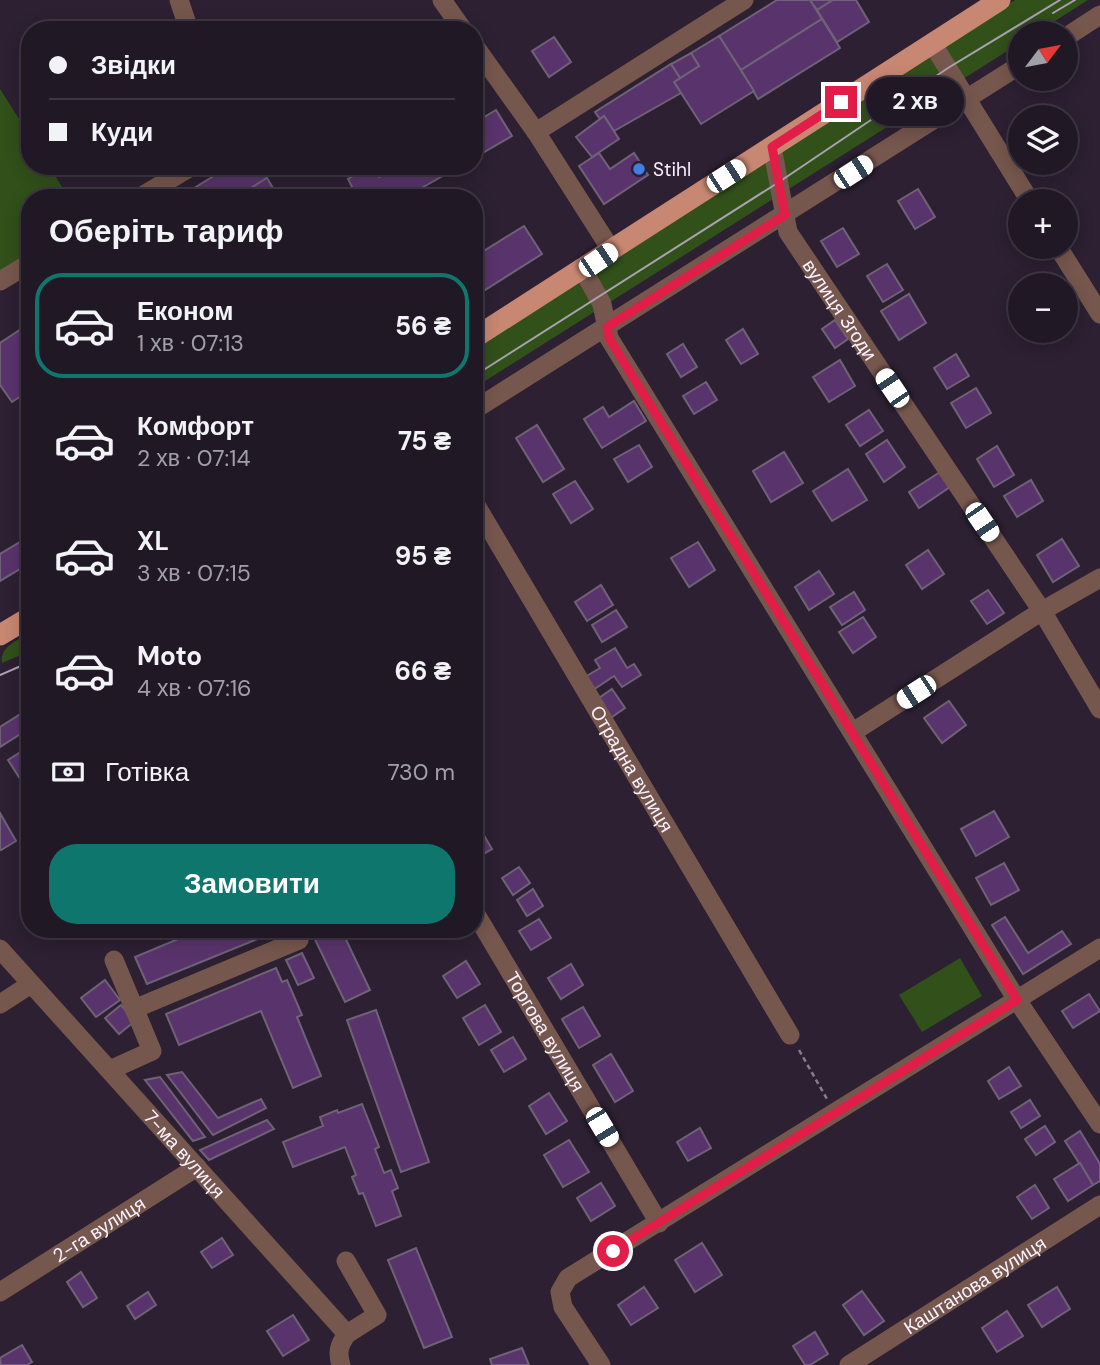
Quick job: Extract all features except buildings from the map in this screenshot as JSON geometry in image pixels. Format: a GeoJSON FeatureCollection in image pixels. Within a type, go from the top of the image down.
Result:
{"type":"FeatureCollection","features":[{"type":"Feature","properties":{"kind":"main road"},"geometry":{"type":"LineString","coordinates":[[483,332],[1000,0]]}},
{"type":"Feature","properties":{"kind":"main road"},"geometry":{"type":"LineString","coordinates":[[0,635],[21,622]]}},
{"type":"Feature","properties":{"kind":"street"},"geometry":{"type":"LineString","coordinates":[[179,0],[186,21]]}},
{"type":"Feature","properties":{"kind":"street"},"geometry":{"type":"LineString","coordinates":[[442,0],[457,21]]}},
{"type":"Feature","properties":{"kind":"street"},"geometry":{"type":"LineString","coordinates":[[536,132],[744,0]]}},
{"type":"Feature","properties":{"kind":"street"},"geometry":{"type":"LineString","coordinates":[[1078,29],[1100,15]]}},
{"type":"Feature","properties":{"kind":"street"},"geometry":{"type":"LineString","coordinates":[[932,43],[1023,189]]}},
{"type":"Feature","properties":{"kind":"street"},"geometry":{"type":"LineString","coordinates":[[483,58],[536,132],[612,251]]}},
{"type":"Feature","properties":{"kind":"street"},"geometry":{"type":"LineString","coordinates":[[483,404],[1008,73]]}},
{"type":"Feature","properties":{"kind":"street","name":"вулиця Згоди"},"geometry":{"type":"LineString","coordinates":[[772,147],[788,232],[1042,611],[1100,709]]}},
{"type":"Feature","properties":{"kind":"street"},"geometry":{"type":"LineString","coordinates":[[154,189],[177,175]]}},
{"type":"Feature","properties":{"kind":"street"},"geometry":{"type":"LineString","coordinates":[[1066,259],[1100,314]]}},
{"type":"Feature","properties":{"kind":"street"},"geometry":{"type":"LineString","coordinates":[[0,281],[21,268]]}},
{"type":"Feature","properties":{"kind":"street"},"geometry":{"type":"LineString","coordinates":[[583,270],[602,304],[609,338],[1017,1000],[1100,1124]]}},
{"type":"Feature","properties":{"kind":"street","name":"Отрадна вулиця"},"geometry":{"type":"LineString","coordinates":[[483,517],[790,1035]]}},
{"type":"Feature","properties":{"kind":"street"},"geometry":{"type":"LineString","coordinates":[[853,732],[1042,611],[1100,578]]}},
{"type":"Feature","properties":{"kind":"street","name":"Торгова вулиця"},"geometry":{"type":"LineString","coordinates":[[483,926],[659,1223]]}},
{"type":"Feature","properties":{"kind":"street"},"geometry":{"type":"LineString","coordinates":[[134,1009],[299,940]]}},
{"type":"Feature","properties":{"kind":"street"},"geometry":{"type":"LineString","coordinates":[[598,1364],[563,1307],[560,1292],[568,1278],[1100,948]]}},
{"type":"Feature","properties":{"kind":"street","name":"7-ма вулиця"},"geometry":{"type":"LineString","coordinates":[[0,949],[346,1334]]}},
{"type":"Feature","properties":{"kind":"street"},"geometry":{"type":"LineString","coordinates":[[110,1070],[152,1051],[114,960]]}},
{"type":"Feature","properties":{"kind":"street"},"geometry":{"type":"LineString","coordinates":[[0,1004],[30,984]]}},
{"type":"Feature","properties":{"kind":"street","name":"2-га вулиця"},"geometry":{"type":"LineString","coordinates":[[0,1292],[197,1167]]}},
{"type":"Feature","properties":{"kind":"street","name":"Каштанова вулиця"},"geometry":{"type":"LineString","coordinates":[[849,1365],[1100,1205]]}},
{"type":"Feature","properties":{"kind":"street"},"geometry":{"type":"LineString","coordinates":[[321,1365],[340,1360],[340,1344],[346,1334],[377,1315],[346,1261]]}},
{"type":"Feature","properties":{"kind":"path"},"geometry":{"type":"LineString","coordinates":[[790,1035],[836,1113]]}},
{"type":"Feature","properties":{"kind":"green space"},"geometry":{"type":"Polygon","coordinates":[[[1015,0],[1088,0],[1055,21],[1008,21],[1008,51],[483,382],[483,339],[1015,0]]]}},
{"type":"Feature","properties":{"kind":"green space"},"geometry":{"type":"Polygon","coordinates":[[[0,89],[21,122],[21,175],[55,175],[63,189],[21,189],[21,264],[0,277],[0,89]]]}},
{"type":"Feature","properties":{"kind":"green space"},"geometry":{"type":"Polygon","coordinates":[[[21,638],[21,655],[2,663],[4,652],[21,638]]]}},
{"type":"Feature","properties":{"kind":"green space"},"geometry":{"type":"Polygon","coordinates":[[[960,958],[982,996],[922,1032],[899,995],[960,958]]]}},
{"type":"Feature","properties":{"kind":"tram line"},"geometry":{"type":"LineString","coordinates":[[483,370],[779,182],[948,68],[1060,0]]}},
{"type":"Feature","properties":{"kind":"tram line"},"geometry":{"type":"LineString","coordinates":[[1053,13],[1075,0]]}},
{"type":"Feature","properties":{"kind":"tram line"},"geometry":{"type":"LineString","coordinates":[[0,675],[21,666]]}},
{"type":"Feature","properties":{"kind":"place","name":"Stihl"},"geometry":{"type":"Point","coordinates":[639,169]}},
{"type":"Feature","properties":{"kind":"route"},"geometry":{"type":"LineString","coordinates":[[613,1251],[1017,1000],[609,338],[607,327],[785,215],[772,147],[841,102]]}}]}
